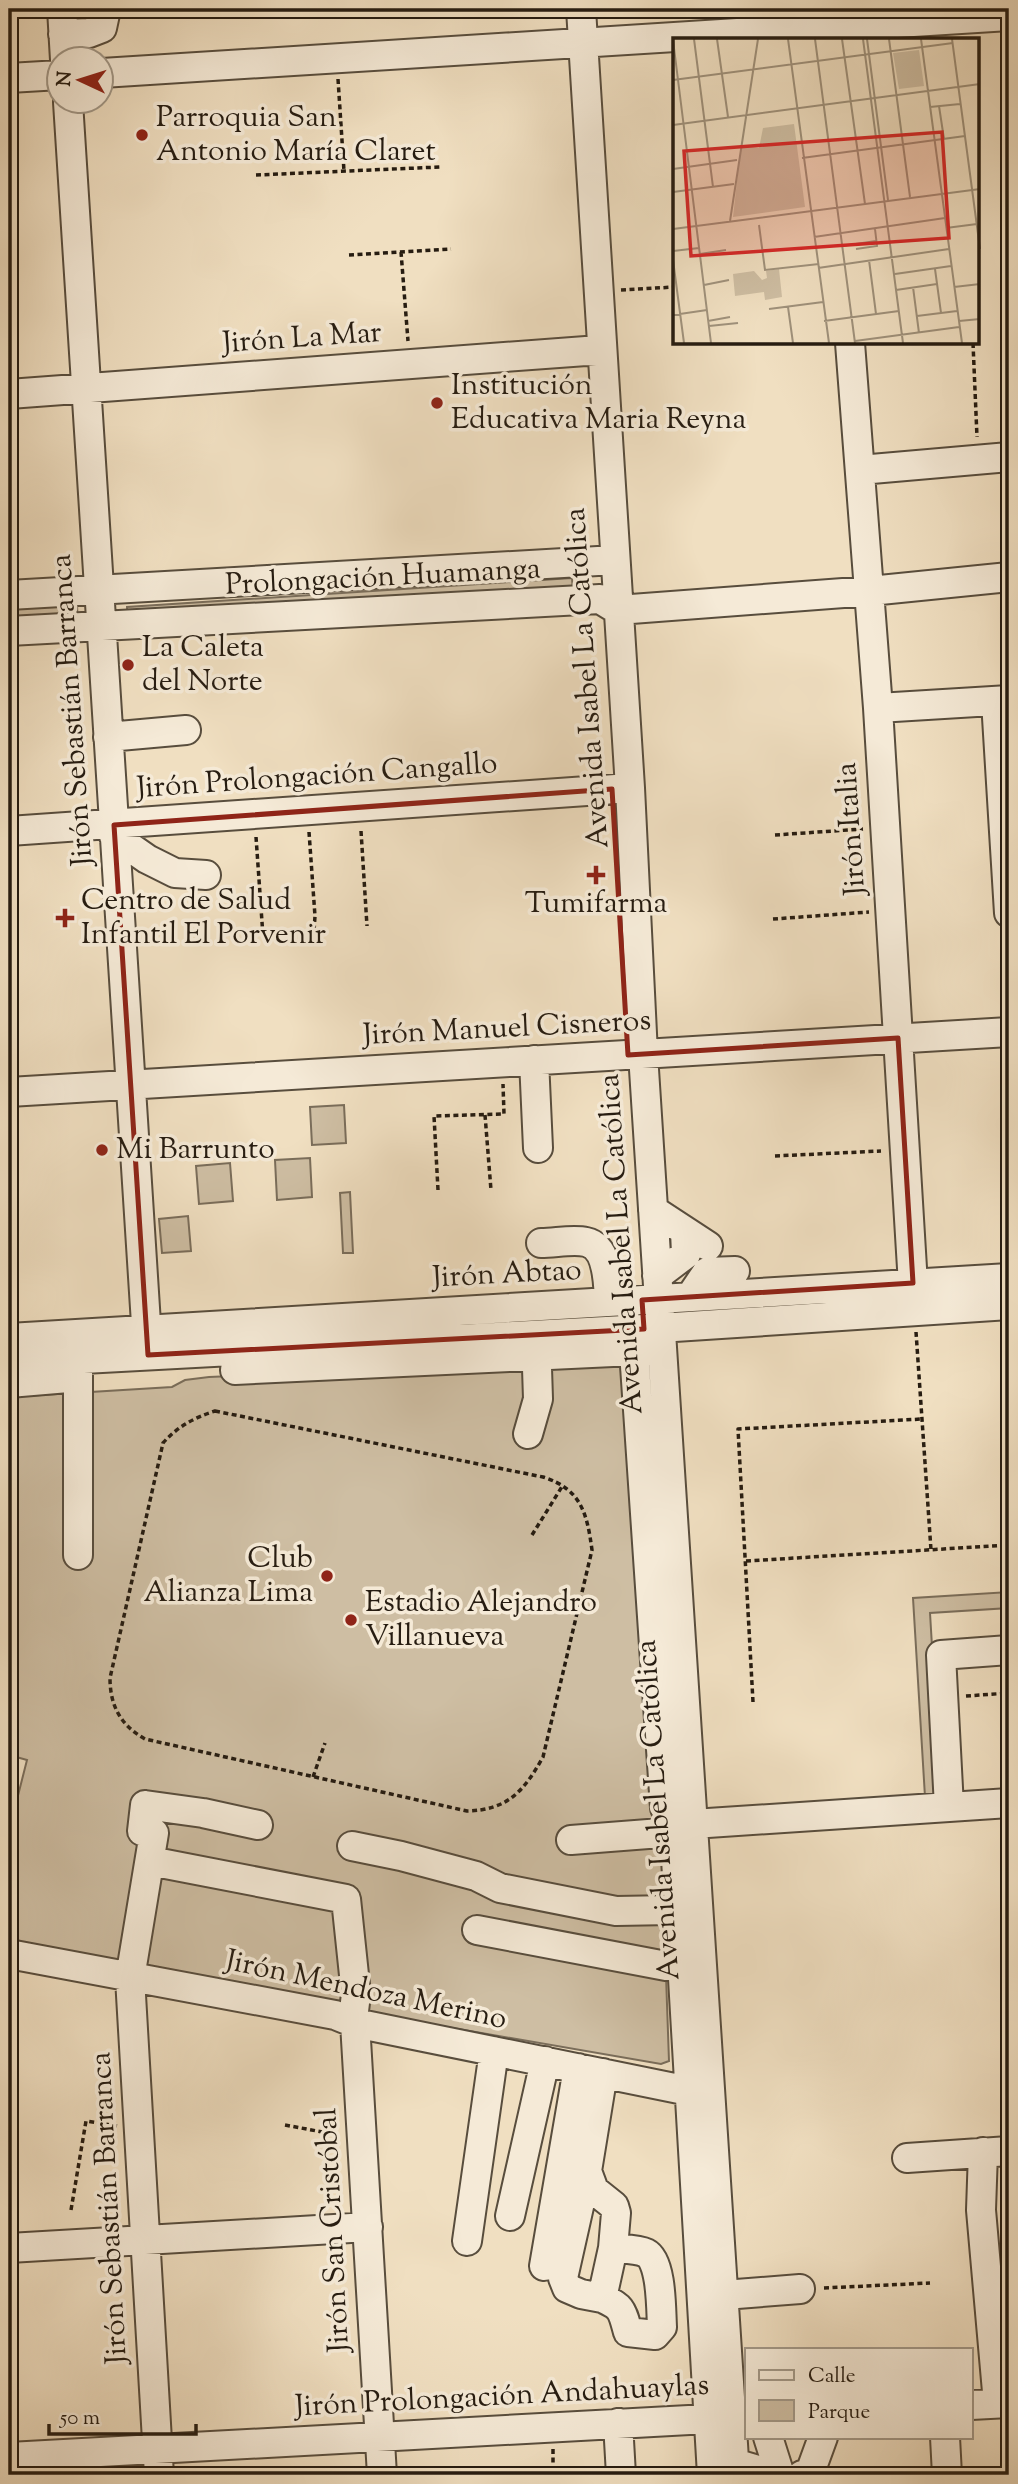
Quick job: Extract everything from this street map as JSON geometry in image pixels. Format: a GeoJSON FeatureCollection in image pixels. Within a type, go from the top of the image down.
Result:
{"type":"FeatureCollection","features":[{"type":"Feature","properties":{"kind":"street","name":"Avenida Isabel La Católica"},"geometry":{"type":"LineString","coordinates":[[565,9],[575,43],[597,292],[593,352]]}},
{"type":"Feature","properties":{"kind":"street","name":"Avenida Isabel La Católica"},"geometry":{"type":"LineString","coordinates":[[581,9],[575,43],[635,1054],[653,1291]]}},
{"type":"Feature","properties":{"kind":"street"},"geometry":{"type":"LineString","coordinates":[[63,34],[89,33],[102,28],[105,14]]}},
{"type":"Feature","properties":{"kind":"street"},"geometry":{"type":"LineString","coordinates":[[713,38],[824,34],[919,15],[1009,16]]}},
{"type":"Feature","properties":{"kind":"street"},"geometry":{"type":"LineString","coordinates":[[116,72],[575,43],[673,39]]}},
{"type":"Feature","properties":{"kind":"street"},"geometry":{"type":"LineString","coordinates":[[9,78],[46,76]]}},
{"type":"Feature","properties":{"kind":"street","name":"Jirón Sebastián Barranca"},"geometry":{"type":"LineString","coordinates":[[69,116],[147,1342]]}},
{"type":"Feature","properties":{"kind":"street","name":"Jirón Italia"},"geometry":{"type":"LineString","coordinates":[[850,345],[878,708],[915,1311]]}},
{"type":"Feature","properties":{"kind":"street","name":"Jirón La Mar"},"geometry":{"type":"LineString","coordinates":[[9,394],[593,352]]}},
{"type":"Feature","properties":{"kind":"street"},"geometry":{"type":"LineString","coordinates":[[860,470],[1009,457]]}},
{"type":"Feature","properties":{"kind":"street","name":"Prolongación Huamanga"},"geometry":{"type":"LineString","coordinates":[[9,595],[606,560]]}},
{"type":"Feature","properties":{"kind":"street","name":"Prolongación Huamanga"},"geometry":{"type":"LineString","coordinates":[[9,631],[870,591],[1009,578]]}},
{"type":"Feature","properties":{"kind":"street"},"geometry":{"type":"LineString","coordinates":[[878,708],[1003,700],[1009,914]]}},
{"type":"Feature","properties":{"kind":"street"},"geometry":{"type":"LineString","coordinates":[[108,737],[186,730]]}},
{"type":"Feature","properties":{"kind":"street","name":"Jirón Prolongación Cangallo"},"geometry":{"type":"LineString","coordinates":[[9,831],[114,830],[254,815],[621,789]]}},
{"type":"Feature","properties":{"kind":"street"},"geometry":{"type":"LineString","coordinates":[[114,830],[147,859],[175,873],[206,875]]}},
{"type":"Feature","properties":{"kind":"street","name":"Jirón Manuel Cisneros"},"geometry":{"type":"LineString","coordinates":[[9,1092],[1009,1032]]}},
{"type":"Feature","properties":{"kind":"street","name":"Avenida Isabel La Católica"},"geometry":{"type":"LineString","coordinates":[[635,1054],[653,1210],[653,1291],[646,1340],[678,1830],[729,2418]]}},
{"type":"Feature","properties":{"kind":"street"},"geometry":{"type":"LineString","coordinates":[[534,1060],[538,1147]]}},
{"type":"Feature","properties":{"kind":"street"},"geometry":{"type":"LineString","coordinates":[[653,1210],[757,1293]]}},
{"type":"Feature","properties":{"kind":"street"},"geometry":{"type":"LineString","coordinates":[[541,1243],[587,1242],[596,1248],[605,1264],[609,1302]]}},
{"type":"Feature","properties":{"kind":"street"},"geometry":{"type":"LineString","coordinates":[[653,1291],[707,1255]]}},
{"type":"Feature","properties":{"kind":"street"},"geometry":{"type":"LineString","coordinates":[[690,1297],[707,1255]]}},
{"type":"Feature","properties":{"kind":"street","name":"Jirón Abtao"},"geometry":{"type":"LineString","coordinates":[[9,1363],[78,1368],[147,1342],[609,1302],[653,1291],[690,1297],[1009,1278]]}},
{"type":"Feature","properties":{"kind":"street","name":"Jirón Abtao"},"geometry":{"type":"LineString","coordinates":[[9,1338],[147,1342],[537,1345],[646,1340],[915,1311],[1009,1305]]}},
{"type":"Feature","properties":{"kind":"street"},"geometry":{"type":"LineString","coordinates":[[9,1383],[78,1368],[537,1345],[538,1399],[528,1434]]}},
{"type":"Feature","properties":{"kind":"street"},"geometry":{"type":"LineString","coordinates":[[78,1368],[78,1555]]}},
{"type":"Feature","properties":{"kind":"street"},"geometry":{"type":"LineString","coordinates":[[949,1807],[941,1655],[1009,1650]]}},
{"type":"Feature","properties":{"kind":"street"},"geometry":{"type":"LineString","coordinates":[[571,1840],[765,1819],[1009,1803]]}},
{"type":"Feature","properties":{"kind":"street","name":"Jirón Sebastián Barranca"},"geometry":{"type":"LineString","coordinates":[[158,2462],[131,1972],[154,1833],[142,1831],[145,1805],[203,1813],[258,1825]]}},
{"type":"Feature","properties":{"kind":"street","name":"Avenida Isabel La Católica"},"geometry":{"type":"LineString","coordinates":[[678,1830],[679,1966],[700,2091],[724,2295],[729,2418],[727,2471]]}},
{"type":"Feature","properties":{"kind":"street"},"geometry":{"type":"LineString","coordinates":[[669,2048],[681,2049],[679,1966],[672,1910],[678,1830]]}},
{"type":"Feature","properties":{"kind":"street"},"geometry":{"type":"LineString","coordinates":[[352,1846],[401,1856],[475,1877],[499,1888],[616,1911],[672,1910]]}},
{"type":"Feature","properties":{"kind":"street","name":"Jirón San Cristóbal"},"geometry":{"type":"LineString","coordinates":[[150,1861],[346,1899],[356,1994],[355,2017],[382,2475]]}},
{"type":"Feature","properties":{"kind":"street"},"geometry":{"type":"LineString","coordinates":[[477,1930],[679,1966]]}},
{"type":"Feature","properties":{"kind":"street","name":"Jirón Mendoza Merino"},"geometry":{"type":"LineString","coordinates":[[9,1954],[131,1972],[355,2017],[494,2051],[700,2091]]}},
{"type":"Feature","properties":{"kind":"street"},"geometry":{"type":"LineString","coordinates":[[467,2241],[494,2051]]}},
{"type":"Feature","properties":{"kind":"street"},"geometry":{"type":"LineString","coordinates":[[510,2216],[545,2061]]}},
{"type":"Feature","properties":{"kind":"street"},"geometry":{"type":"LineString","coordinates":[[591,2070],[587,2171],[563,2278],[567,2288],[617,2304],[622,2310],[628,2332],[655,2335],[662,2327],[658,2274],[652,2259],[647,2253],[613,2248]]}},
{"type":"Feature","properties":{"kind":"street"},"geometry":{"type":"LineString","coordinates":[[544,2266],[591,2070]]}},
{"type":"Feature","properties":{"kind":"street"},"geometry":{"type":"LineString","coordinates":[[907,2158],[996,2152],[981,2210],[1004,2403],[972,2405]]}},
{"type":"Feature","properties":{"kind":"street"},"geometry":{"type":"LineString","coordinates":[[587,2171],[594,2190],[616,2209],[613,2248],[602,2298]]}},
{"type":"Feature","properties":{"kind":"street"},"geometry":{"type":"LineString","coordinates":[[9,2248],[368,2227]]}},
{"type":"Feature","properties":{"kind":"street"},"geometry":{"type":"LineString","coordinates":[[724,2295],[800,2289]]}},
{"type":"Feature","properties":{"kind":"street","name":"Jirón Prolongación Andahuaylas"},"geometry":{"type":"LineString","coordinates":[[9,2456],[158,2462],[380,2437],[729,2418]]}},
{"type":"Feature","properties":{"kind":"street"},"geometry":{"type":"LineString","coordinates":[[618,2423],[621,2475]]}},
{"type":"Feature","properties":{"kind":"street"},"geometry":{"type":"LineString","coordinates":[[727,2471],[778,2475],[768,2438]]}},
{"type":"Feature","properties":{"kind":"street"},"geometry":{"type":"LineString","coordinates":[[803,2475],[811,2470],[823,2438]]}},
{"type":"Feature","properties":{"kind":"street"},"geometry":{"type":"LineString","coordinates":[[945,2438],[947,2475]]}},
{"type":"Feature","properties":{"kind":"path"},"geometry":{"type":"LineString","coordinates":[[337,58],[344,171]]}},
{"type":"Feature","properties":{"kind":"path"},"geometry":{"type":"LineString","coordinates":[[256,176],[440,167]]}},
{"type":"Feature","properties":{"kind":"path"},"geometry":{"type":"LineString","coordinates":[[349,255],[451,248]]}},
{"type":"Feature","properties":{"kind":"path"},"geometry":{"type":"LineString","coordinates":[[401,252],[410,364]]}},
{"type":"Feature","properties":{"kind":"path"},"geometry":{"type":"LineString","coordinates":[[597,292],[673,287]]}},
{"type":"Feature","properties":{"kind":"path"},"geometry":{"type":"LineString","coordinates":[[973,345],[978,460]]}},
{"type":"Feature","properties":{"kind":"path"},"geometry":{"type":"LineString","coordinates":[[360,808],[368,926]]}},
{"type":"Feature","properties":{"kind":"path"},"geometry":{"type":"LineString","coordinates":[[307,811],[314,931]]}},
{"type":"Feature","properties":{"kind":"path"},"geometry":{"type":"LineString","coordinates":[[254,815],[263,936]]}},
{"type":"Feature","properties":{"kind":"path"},"geometry":{"type":"LineString","coordinates":[[775,835],[885,827]]}},
{"type":"Feature","properties":{"kind":"path"},"geometry":{"type":"LineString","coordinates":[[773,919],[890,911]]}},
{"type":"Feature","properties":{"kind":"path"},"geometry":{"type":"LineString","coordinates":[[438,1190],[434,1116],[504,1114],[502,1062]]}},
{"type":"Feature","properties":{"kind":"path"},"geometry":{"type":"LineString","coordinates":[[485,1114],[491,1190]]}},
{"type":"Feature","properties":{"kind":"path"},"geometry":{"type":"LineString","coordinates":[[775,1156],[905,1149]]}},
{"type":"Feature","properties":{"kind":"path"},"geometry":{"type":"LineString","coordinates":[[915,1311],[931,1550]]}},
{"type":"Feature","properties":{"kind":"path"},"geometry":{"type":"LineString","coordinates":[[215,1411],[543,1477],[563,1485],[582,1506],[589,1526],[592,1550],[543,1757],[532,1776],[508,1802],[484,1810],[467,1811],[313,1777],[145,1739],[118,1715],[110,1697],[110,1678],[163,1443],[174,1431],[194,1418],[215,1411]]}},
{"type":"Feature","properties":{"kind":"path"},"geometry":{"type":"LineString","coordinates":[[753,1702],[738,1429],[922,1419]]}},
{"type":"Feature","properties":{"kind":"path"},"geometry":{"type":"LineString","coordinates":[[532,1535],[563,1485]]}},
{"type":"Feature","properties":{"kind":"path"},"geometry":{"type":"LineString","coordinates":[[746,1561],[1009,1545]]}},
{"type":"Feature","properties":{"kind":"path"},"geometry":{"type":"LineString","coordinates":[[943,1698],[1009,1693]]}},
{"type":"Feature","properties":{"kind":"path"},"geometry":{"type":"LineString","coordinates":[[313,1777],[325,1743]]}},
{"type":"Feature","properties":{"kind":"path"},"geometry":{"type":"LineString","coordinates":[[71,2210],[86,2122],[139,2130]]}},
{"type":"Feature","properties":{"kind":"path"},"geometry":{"type":"LineString","coordinates":[[285,2125],[362,2139]]}},
{"type":"Feature","properties":{"kind":"path"},"geometry":{"type":"LineString","coordinates":[[800,2289],[930,2283]]}},
{"type":"Feature","properties":{"kind":"highlighted area"},"geometry":{"type":"Polygon","coordinates":[[[612,789],[628,1055],[898,1038],[913,1283],[642,1300],[644,1329],[148,1355],[114,825],[612,789]]]}},
{"type":"Feature","properties":{"kind":"green space"},"geometry":{"type":"Polygon","coordinates":[[[572,578],[573,595],[128,624],[127,607],[572,578]]]}},
{"type":"Feature","properties":{"kind":"green space"},"geometry":{"type":"Polygon","coordinates":[[[77,605],[78,626],[9,631],[9,609],[77,605]]]}},
{"type":"Feature","properties":{"kind":"green space"},"geometry":{"type":"Polygon","coordinates":[[[344,1105],[346,1143],[312,1145],[310,1107],[344,1105]]]}},
{"type":"Feature","properties":{"kind":"green space"},"geometry":{"type":"Polygon","coordinates":[[[310,1158],[312,1197],[277,1200],[275,1160],[310,1158]]]}},
{"type":"Feature","properties":{"kind":"green space"},"geometry":{"type":"Polygon","coordinates":[[[230,1163],[233,1201],[199,1204],[196,1166],[230,1163]]]}},
{"type":"Feature","properties":{"kind":"green space"},"geometry":{"type":"Polygon","coordinates":[[[350,1192],[353,1253],[343,1253],[340,1193],[350,1192]]]}},
{"type":"Feature","properties":{"kind":"green space"},"geometry":{"type":"Polygon","coordinates":[[[188,1216],[191,1251],[162,1253],[159,1219],[188,1216]]]}},
{"type":"Feature","properties":{"kind":"green space","name":"Club Alianza Lima"},"geometry":{"type":"Polygon","coordinates":[[[620,1359],[633,1374],[661,1833],[669,2061],[661,2064],[354,2011],[9,1940],[9,1831],[27,1760],[9,1755],[9,1397],[172,1387],[185,1380],[209,1377],[620,1359]]]}},
{"type":"Feature","properties":{"kind":"green space"},"geometry":{"type":"Polygon","coordinates":[[[1009,1592],[1009,1608],[930,1613],[941,1796],[925,1797],[913,1598],[1009,1592]]]}},
{"type":"Feature","properties":{"kind":"place","name":"Parroquia San Antonio María Claret"},"geometry":{"type":"Point","coordinates":[142,135]}},
{"type":"Feature","properties":{"kind":"place","name":"Institución Educativa Maria Reyna"},"geometry":{"type":"Point","coordinates":[437,403]}},
{"type":"Feature","properties":{"kind":"place","name":"La Caleta del Norte"},"geometry":{"type":"Point","coordinates":[128,665]}},
{"type":"Feature","properties":{"kind":"place","name":"Tumifarma"},"geometry":{"type":"Point","coordinates":[596,875]}},
{"type":"Feature","properties":{"kind":"place","name":"Centro de Salud Infantil El Porvenir"},"geometry":{"type":"Point","coordinates":[65,918]}},
{"type":"Feature","properties":{"kind":"place","name":"Mi Barrunto"},"geometry":{"type":"Point","coordinates":[102,1150]}},
{"type":"Feature","properties":{"kind":"place","name":"Club Alianza Lima"},"geometry":{"type":"Point","coordinates":[327,1576]}},
{"type":"Feature","properties":{"kind":"place","name":"Estadio Alejandro Villanueva"},"geometry":{"type":"Point","coordinates":[351,1620]}}]}
